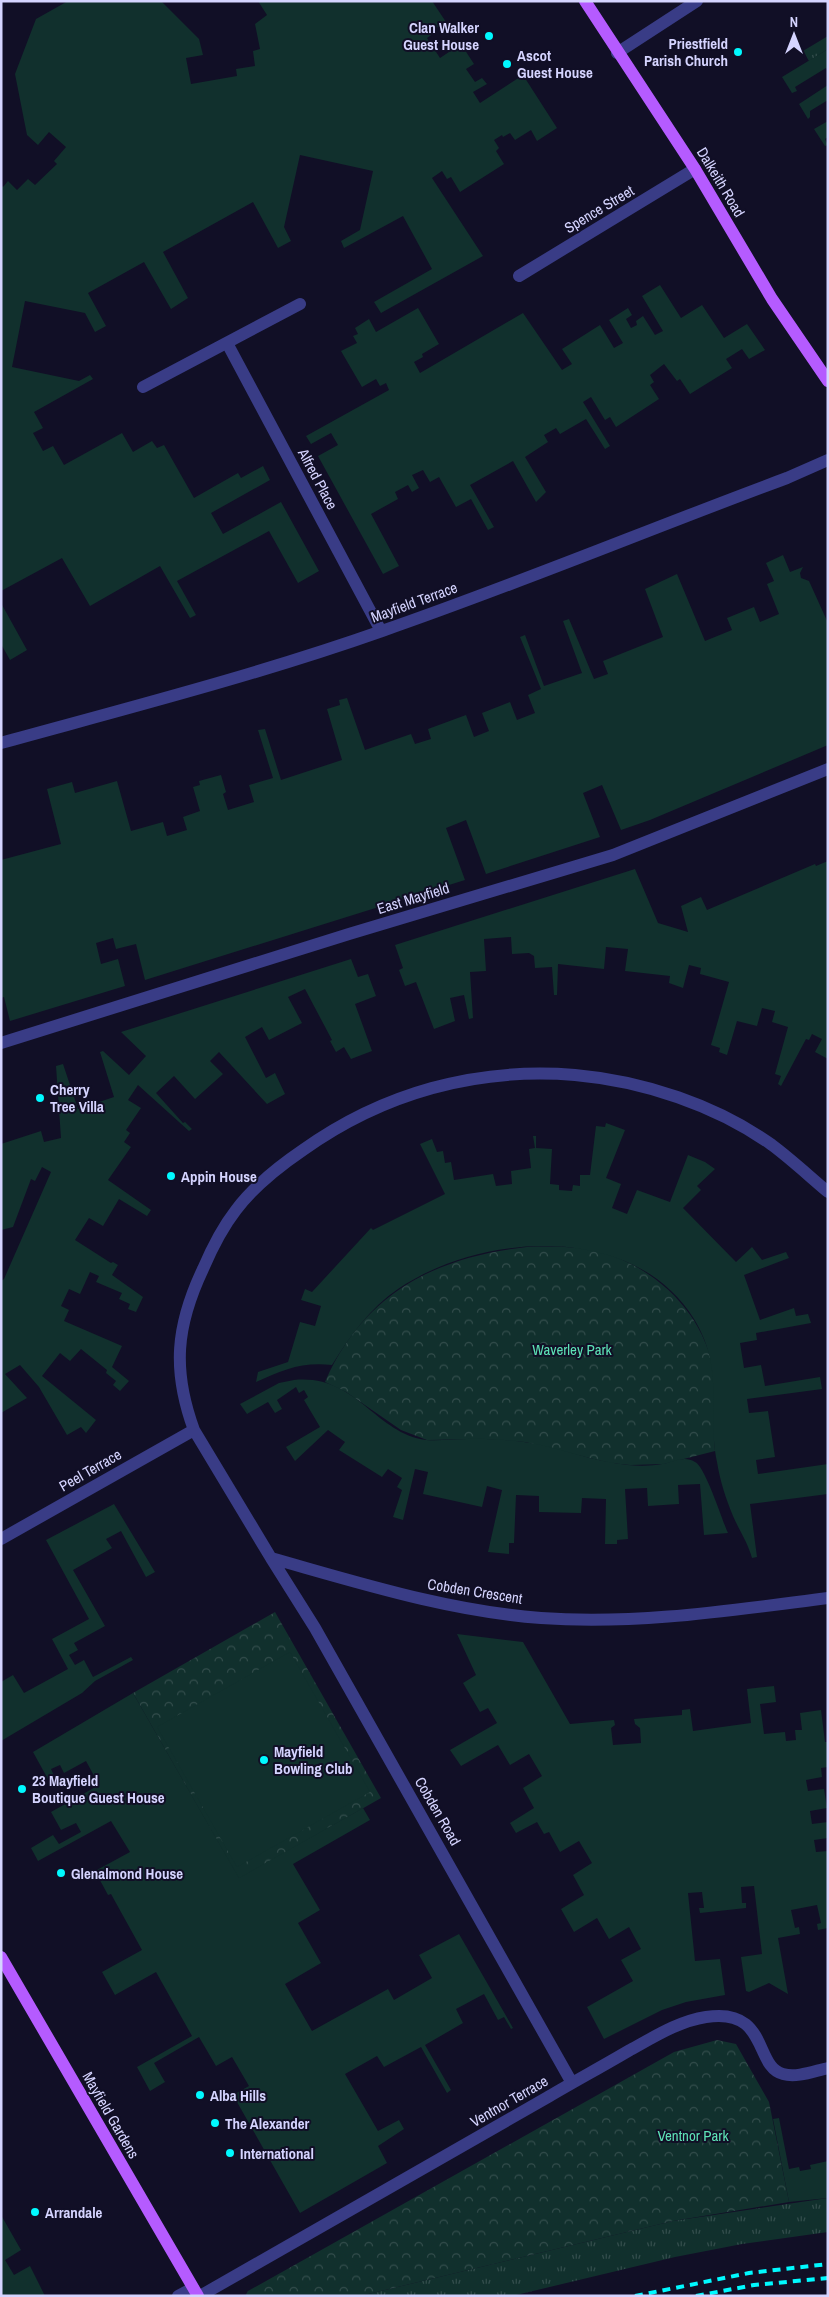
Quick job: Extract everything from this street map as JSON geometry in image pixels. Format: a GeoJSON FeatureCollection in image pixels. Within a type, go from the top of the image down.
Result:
{"type":"FeatureCollection","features":[{"type":"Feature","properties":{"kind":"main road","name":"Dalkeith Road"},"geometry":{"type":"LineString","coordinates":[[585,1],[617,53],[695,170],[772,298],[828,381]]}},
{"type":"Feature","properties":{"kind":"main road","name":"Mayfield Gardens"},"geometry":{"type":"LineString","coordinates":[[1,1957],[197,2293]]}},
{"type":"Feature","properties":{"kind":"street"},"geometry":{"type":"LineString","coordinates":[[617,53],[697,1]]}},
{"type":"Feature","properties":{"kind":"street","name":"Spence Street"},"geometry":{"type":"LineString","coordinates":[[518,276],[695,170]]}},
{"type":"Feature","properties":{"kind":"street"},"geometry":{"type":"LineString","coordinates":[[143,387],[300,304]]}},
{"type":"Feature","properties":{"kind":"street","name":"Alfred Place"},"geometry":{"type":"LineString","coordinates":[[227,343],[381,631]]}},
{"type":"Feature","properties":{"kind":"street","name":"Mayfield Terrace"},"geometry":{"type":"LineString","coordinates":[[1,743],[166,698],[310,655],[381,631],[787,478],[828,460]]}},
{"type":"Feature","properties":{"kind":"street","name":"East Mayfield"},"geometry":{"type":"LineString","coordinates":[[1,1043],[349,934],[613,855],[828,769]]}},
{"type":"Feature","properties":{"kind":"street"},"geometry":{"type":"LineString","coordinates":[[271,1558],[194,1430],[181,1386],[180,1347],[183,1324],[197,1280],[222,1230],[252,1191],[276,1169],[348,1121],[403,1096],[451,1082],[503,1075],[547,1073],[576,1075],[628,1083],[674,1096],[729,1120],[773,1146],[828,1192]]}},
{"type":"Feature","properties":{"kind":"street","name":"Peel Terrace"},"geometry":{"type":"LineString","coordinates":[[1,1539],[194,1430]]}},
{"type":"Feature","properties":{"kind":"street","name":"Cobden Crescent"},"geometry":{"type":"LineString","coordinates":[[271,1558],[407,1596],[479,1610],[541,1618],[600,1620],[675,1616],[828,1598]]}},
{"type":"Feature","properties":{"kind":"street","name":"Cobden Road"},"geometry":{"type":"LineString","coordinates":[[271,1558],[387,1755],[572,2083]]}},
{"type":"Feature","properties":{"kind":"street","name":"Ventnor Terrace"},"geometry":{"type":"LineString","coordinates":[[178,2296],[197,2293],[669,2029],[690,2021],[718,2016],[747,2025],[756,2035],[768,2062],[777,2072],[796,2075],[828,2068]]}},
{"type":"Feature","properties":{"kind":"green space"},"geometry":{"type":"Polygon","coordinates":[[[68,1],[161,1],[199,39],[203,55],[186,58],[191,84],[237,76],[236,69],[255,66],[253,51],[260,49],[255,24],[267,15],[258,1],[432,1],[446,22],[433,30],[434,33],[427,38],[440,58],[461,44],[474,64],[466,69],[475,82],[482,78],[487,84],[473,92],[480,103],[523,75],[557,128],[537,141],[531,130],[515,140],[510,133],[494,140],[499,148],[496,151],[504,164],[460,192],[451,177],[447,179],[442,171],[432,178],[483,256],[381,313],[374,302],[432,269],[403,216],[344,248],[341,241],[360,230],[373,171],[300,155],[284,227],[291,241],[278,248],[253,202],[163,252],[188,298],[171,309],[144,262],[88,293],[106,326],[95,332],[85,313],[25,301],[12,367],[79,381],[90,375],[93,379],[34,412],[43,428],[33,433],[43,451],[53,446],[64,465],[122,433],[133,452],[152,441],[157,448],[164,445],[194,498],[238,473],[241,478],[263,466],[270,480],[211,513],[223,534],[281,502],[319,571],[298,583],[269,531],[177,581],[196,615],[190,618],[160,566],[90,606],[62,558],[1,591],[1,185],[3,187],[8,181],[17,190],[28,179],[35,185],[57,164],[54,161],[66,147],[49,132],[38,145],[27,135],[15,74],[36,19],[68,1]]]}},
{"type":"Feature","properties":{"kind":"green space"},"geometry":{"type":"Polygon","coordinates":[[[828,36],[828,49],[809,61],[803,51],[828,36]]]}},
{"type":"Feature","properties":{"kind":"green space"},"geometry":{"type":"Polygon","coordinates":[[[828,49],[828,71],[826,68],[795,87],[797,91],[792,93],[782,77],[828,49]]]}},
{"type":"Feature","properties":{"kind":"green space"},"geometry":{"type":"Polygon","coordinates":[[[828,85],[828,100],[810,111],[808,119],[799,104],[828,85]]]}},
{"type":"Feature","properties":{"kind":"green space"},"geometry":{"type":"Polygon","coordinates":[[[828,121],[828,137],[825,139],[828,145],[825,146],[814,129],[828,121]]]}},
{"type":"Feature","properties":{"kind":"green space"},"geometry":{"type":"Polygon","coordinates":[[[660,285],[681,318],[702,305],[724,338],[747,324],[765,350],[749,359],[742,349],[726,359],[732,368],[690,394],[680,379],[677,381],[664,364],[650,375],[654,382],[650,385],[659,399],[616,427],[610,417],[605,420],[591,397],[583,402],[610,446],[605,449],[586,419],[560,434],[556,428],[544,435],[548,442],[525,457],[546,492],[536,502],[513,461],[470,485],[494,527],[488,530],[471,499],[456,507],[439,477],[430,482],[423,470],[412,475],[419,488],[412,492],[408,485],[395,492],[398,499],[371,514],[399,566],[383,574],[318,456],[338,445],[331,433],[311,444],[306,436],[389,390],[386,383],[380,386],[376,379],[362,387],[341,351],[357,343],[353,336],[358,334],[355,328],[369,319],[376,332],[418,308],[439,344],[422,354],[423,357],[414,362],[420,373],[523,313],[562,370],[572,364],[562,349],[600,325],[614,348],[623,343],[609,320],[628,308],[632,315],[626,319],[631,328],[637,325],[636,321],[643,316],[655,335],[663,331],[642,296],[660,285]]]}},
{"type":"Feature","properties":{"kind":"green space"},"geometry":{"type":"Polygon","coordinates":[[[783,555],[790,572],[803,567],[800,573],[801,578],[809,581],[828,623],[828,745],[650,820],[621,830],[602,785],[583,793],[600,837],[486,874],[466,820],[446,828],[465,880],[145,980],[136,944],[116,949],[113,938],[96,943],[101,964],[118,959],[125,986],[10,1021],[4,997],[1,998],[1,860],[61,844],[47,789],[72,782],[75,793],[117,781],[131,831],[163,822],[167,836],[187,830],[183,817],[200,811],[193,787],[200,785],[199,781],[221,775],[226,792],[223,794],[228,810],[254,802],[249,785],[273,778],[258,730],[265,729],[281,780],[342,760],[327,709],[340,705],[339,700],[347,698],[365,750],[411,734],[415,744],[431,739],[428,729],[466,715],[474,737],[489,731],[482,713],[510,702],[517,720],[535,713],[528,695],[541,689],[520,637],[525,635],[544,686],[582,673],[563,621],[569,619],[594,679],[608,674],[603,661],[663,637],[645,589],[677,574],[705,641],[732,630],[727,618],[754,607],[760,622],[779,614],[767,584],[774,581],[766,563],[783,555]]]}},
{"type":"Feature","properties":{"kind":"green space"},"geometry":{"type":"Polygon","coordinates":[[[1,603],[27,650],[10,660],[1,644],[1,603]]]}},
{"type":"Feature","properties":{"kind":"green space"},"geometry":{"type":"Polygon","coordinates":[[[828,861],[828,1059],[815,1052],[822,1039],[812,1034],[809,1040],[806,1039],[781,1086],[778,1084],[781,1076],[775,1074],[788,1027],[772,1022],[775,1011],[762,1008],[757,1026],[737,1021],[727,1055],[719,1052],[720,1048],[711,1045],[729,982],[700,974],[701,968],[689,965],[683,988],[669,983],[670,976],[625,971],[628,949],[606,947],[604,969],[558,964],[557,995],[554,995],[552,967],[535,968],[534,956],[529,953],[512,954],[511,937],[484,939],[486,971],[470,972],[473,1018],[469,1019],[464,995],[450,998],[455,1021],[434,1029],[416,982],[405,986],[399,970],[403,968],[395,945],[635,869],[658,923],[688,932],[681,906],[701,897],[707,910],[815,864],[816,866],[828,861]]]}},
{"type":"Feature","properties":{"kind":"green space"},"geometry":{"type":"Polygon","coordinates":[[[351,959],[358,977],[368,974],[376,996],[355,1004],[372,1051],[351,1059],[344,1047],[336,1052],[330,1041],[332,1040],[305,989],[288,997],[302,1023],[269,1040],[262,1027],[245,1037],[266,1078],[275,1073],[285,1094],[267,1104],[219,1052],[210,1061],[223,1074],[195,1099],[174,1076],[156,1093],[183,1123],[185,1122],[192,1129],[189,1131],[138,1085],[128,1100],[141,1108],[126,1130],[130,1133],[124,1142],[131,1147],[108,1180],[151,1210],[147,1216],[119,1199],[103,1226],[89,1218],[75,1240],[111,1263],[113,1262],[118,1265],[112,1275],[143,1297],[136,1312],[128,1309],[130,1304],[119,1299],[122,1293],[96,1282],[99,1276],[90,1272],[80,1294],[69,1289],[61,1306],[69,1310],[64,1321],[122,1346],[112,1367],[129,1381],[120,1391],[113,1385],[116,1381],[106,1373],[107,1370],[81,1349],[70,1361],[60,1353],[42,1376],[96,1420],[86,1433],[81,1427],[67,1435],[39,1387],[20,1365],[5,1374],[27,1398],[1,1413],[1,1281],[4,1279],[51,1172],[42,1167],[35,1181],[31,1179],[13,1227],[1,1230],[1,1144],[41,1131],[44,1142],[61,1138],[56,1066],[63,1064],[78,1109],[114,1097],[100,1052],[103,1051],[129,1075],[146,1056],[121,1032],[351,959]]]}},
{"type":"Feature","properties":{"kind":"green space"},"geometry":{"type":"Polygon","coordinates":[[[606,1123],[625,1130],[606,1178],[621,1184],[612,1208],[627,1214],[637,1190],[670,1202],[688,1155],[705,1162],[715,1169],[697,1186],[701,1190],[683,1208],[736,1262],[752,1247],[762,1260],[786,1252],[789,1258],[744,1275],[760,1320],[794,1308],[796,1316],[808,1314],[811,1323],[756,1333],[757,1340],[740,1343],[744,1368],[761,1365],[765,1386],[820,1377],[822,1389],[747,1399],[749,1413],[768,1411],[775,1457],[756,1460],[758,1474],[828,1464],[828,1494],[750,1504],[757,1557],[752,1558],[733,1516],[718,1469],[714,1443],[712,1374],[710,1356],[704,1338],[694,1319],[668,1288],[634,1265],[596,1252],[555,1246],[513,1248],[471,1256],[432,1270],[398,1289],[378,1305],[353,1333],[332,1365],[301,1366],[256,1382],[258,1372],[288,1362],[300,1322],[315,1326],[321,1306],[301,1300],[305,1289],[312,1292],[371,1228],[373,1230],[445,1194],[420,1144],[432,1139],[437,1152],[443,1151],[445,1163],[451,1162],[454,1180],[493,1174],[496,1186],[512,1184],[511,1171],[531,1168],[529,1149],[535,1148],[533,1136],[536,1136],[536,1148],[552,1149],[550,1184],[559,1185],[559,1190],[572,1191],[573,1185],[580,1186],[580,1175],[590,1175],[596,1126],[605,1127],[606,1123]]]}},
{"type":"Feature","properties":{"kind":"green space","name":"Waverley Park"},"geometry":{"type":"Polygon","coordinates":[[[527,1247],[581,1248],[613,1256],[632,1264],[649,1275],[680,1302],[692,1318],[710,1355],[715,1384],[715,1451],[664,1464],[630,1465],[610,1463],[525,1442],[484,1439],[427,1440],[401,1430],[346,1392],[325,1382],[341,1351],[360,1325],[381,1303],[406,1285],[433,1271],[462,1260],[493,1252],[527,1247]]]}},
{"type":"Feature","properties":{"kind":"green space"},"geometry":{"type":"Polygon","coordinates":[[[294,1380],[316,1381],[334,1386],[350,1395],[392,1427],[408,1435],[426,1440],[481,1439],[524,1442],[551,1447],[602,1461],[645,1466],[683,1459],[691,1460],[704,1473],[728,1533],[704,1535],[700,1484],[678,1485],[679,1504],[648,1506],[647,1488],[625,1489],[628,1539],[617,1540],[617,1544],[605,1544],[606,1499],[582,1498],[581,1513],[539,1512],[539,1496],[516,1495],[514,1543],[509,1543],[509,1554],[488,1552],[502,1490],[487,1486],[482,1507],[423,1494],[428,1472],[415,1469],[403,1520],[393,1517],[402,1490],[397,1487],[402,1478],[388,1469],[382,1477],[339,1450],[345,1442],[328,1430],[295,1461],[286,1447],[320,1427],[304,1400],[308,1397],[304,1390],[299,1393],[296,1387],[277,1400],[282,1409],[275,1413],[268,1402],[247,1414],[240,1404],[279,1383],[294,1380]]]}},
{"type":"Feature","properties":{"kind":"green space"},"geometry":{"type":"Polygon","coordinates":[[[114,1504],[155,1572],[146,1577],[121,1531],[106,1539],[112,1548],[73,1570],[105,1626],[74,1643],[78,1650],[69,1655],[75,1665],[84,1660],[93,1677],[131,1657],[133,1660],[95,1681],[82,1693],[1,1741],[1,1682],[13,1675],[24,1693],[68,1669],[52,1639],[89,1619],[46,1540],[114,1504]]]}},
{"type":"Feature","properties":{"kind":"green space","name":"Mayfield Bowling Club"},"geometry":{"type":"Polygon","coordinates":[[[275,1612],[381,1798],[239,1879],[133,1693],[275,1612]]]}},
{"type":"Feature","properties":{"kind":"green space"},"geometry":{"type":"Polygon","coordinates":[[[457,1634],[523,1642],[570,1724],[614,1720],[615,1725],[611,1728],[613,1745],[641,1743],[640,1728],[635,1724],[634,1719],[682,1715],[682,1710],[690,1709],[693,1731],[751,1723],[747,1689],[774,1686],[776,1702],[760,1704],[764,1734],[785,1732],[786,1741],[796,1740],[795,1730],[802,1730],[800,1713],[821,1710],[825,1742],[828,1742],[828,1767],[821,1768],[822,1777],[806,1780],[808,1791],[824,1789],[827,1808],[810,1811],[812,1824],[828,1822],[828,1838],[814,1840],[816,1852],[828,1851],[828,1928],[818,1930],[817,1924],[821,1923],[817,1905],[791,1910],[795,1928],[799,1927],[800,1934],[778,1938],[788,1994],[769,1983],[749,1992],[746,1991],[741,1957],[762,1954],[754,1886],[741,1887],[742,1903],[746,1903],[746,1908],[700,1913],[699,1908],[704,1908],[702,1892],[688,1893],[695,1961],[720,1959],[725,1995],[686,2002],[662,2010],[604,2039],[587,2007],[633,1981],[621,1960],[641,1949],[629,1927],[609,1939],[597,1918],[574,1932],[561,1909],[584,1895],[573,1875],[592,1863],[579,1841],[560,1852],[549,1832],[544,1834],[537,1822],[516,1833],[510,1823],[534,1808],[523,1788],[542,1776],[529,1754],[510,1765],[498,1745],[461,1766],[450,1750],[497,1723],[488,1708],[480,1712],[463,1683],[476,1675],[457,1634]]]}},
{"type":"Feature","properties":{"kind":"green space","name":"Mayfield Bowling Club"},"geometry":{"type":"Polygon","coordinates":[[[290,1652],[370,1792],[237,1867],[157,1727],[290,1652]]]}},
{"type":"Feature","properties":{"kind":"green space"},"geometry":{"type":"Polygon","coordinates":[[[133,1693],[239,1878],[363,1808],[370,1820],[293,1864],[320,1910],[298,1923],[321,1963],[285,1984],[312,2031],[388,1989],[394,2000],[432,1978],[419,1955],[459,1934],[513,2028],[511,2029],[504,2017],[498,2020],[484,1994],[456,2009],[463,2023],[425,2045],[451,2090],[447,2093],[421,2047],[384,2067],[377,2056],[345,2074],[378,2131],[399,2120],[404,2129],[378,2146],[387,2163],[300,2213],[233,2095],[249,2086],[232,2057],[216,2066],[199,2037],[154,2063],[165,2082],[150,2091],[137,2067],[192,2036],[156,1972],[115,1995],[102,1972],[142,1950],[111,1894],[108,1895],[95,1871],[130,1852],[111,1821],[38,1861],[31,1848],[53,1835],[59,1844],[81,1832],[76,1823],[61,1830],[51,1812],[99,1785],[86,1761],[64,1773],[60,1765],[51,1769],[55,1778],[49,1781],[33,1752],[133,1693]]]}},
{"type":"Feature","properties":{"kind":"green space","name":"Ventnor Park"},"geometry":{"type":"Polygon","coordinates":[[[717,2040],[736,2044],[769,2102],[789,2202],[673,2221],[360,2296],[245,2296],[248,2291],[674,2052],[717,2040]]]}},
{"type":"Feature","properties":{"kind":"green space"},"geometry":{"type":"Polygon","coordinates":[[[779,2118],[789,2169],[799,2167],[800,2171],[811,2169],[810,2165],[828,2161],[828,2198],[789,2202],[773,2119],[779,2118]]]}},
{"type":"Feature","properties":{"kind":"green space"},"geometry":{"type":"Polygon","coordinates":[[[828,2198],[828,2232],[742,2244],[675,2257],[512,2296],[360,2296],[673,2221],[828,2198]]]}},
{"type":"Feature","properties":{"kind":"green space"},"geometry":{"type":"Polygon","coordinates":[[[1,2215],[21,2250],[5,2260],[14,2275],[30,2266],[45,2296],[1,2296],[1,2215]]]}},
{"type":"Feature","properties":{"kind":"railway"},"geometry":{"type":"LineString","coordinates":[[635,2296],[749,2273],[828,2264]]}},
{"type":"Feature","properties":{"kind":"railway"},"geometry":{"type":"LineString","coordinates":[[696,2296],[754,2285],[828,2278]]}},
{"type":"Feature","properties":{"kind":"place","name":"Clan Walker Guest House"},"geometry":{"type":"Point","coordinates":[489,36]}},
{"type":"Feature","properties":{"kind":"place","name":"Priestfield Parish Church"},"geometry":{"type":"Point","coordinates":[738,52]}},
{"type":"Feature","properties":{"kind":"place","name":"Ascot Guest House"},"geometry":{"type":"Point","coordinates":[507,64]}},
{"type":"Feature","properties":{"kind":"place","name":"Cherry Tree Villa"},"geometry":{"type":"Point","coordinates":[40,1098]}},
{"type":"Feature","properties":{"kind":"place","name":"Appin House"},"geometry":{"type":"Point","coordinates":[171,1176]}},
{"type":"Feature","properties":{"kind":"place","name":"Mayfield Bowling Club"},"geometry":{"type":"Point","coordinates":[264,1760]}},
{"type":"Feature","properties":{"kind":"place","name":"23 Mayfield Boutique Guest House"},"geometry":{"type":"Point","coordinates":[22,1789]}},
{"type":"Feature","properties":{"kind":"place","name":"Glenalmond House"},"geometry":{"type":"Point","coordinates":[61,1873]}},
{"type":"Feature","properties":{"kind":"place","name":"Alba Hills"},"geometry":{"type":"Point","coordinates":[200,2095]}},
{"type":"Feature","properties":{"kind":"place","name":"The Alexander"},"geometry":{"type":"Point","coordinates":[215,2123]}},
{"type":"Feature","properties":{"kind":"place","name":"International"},"geometry":{"type":"Point","coordinates":[230,2153]}},
{"type":"Feature","properties":{"kind":"place","name":"Arrandale"},"geometry":{"type":"Point","coordinates":[35,2212]}}]}
